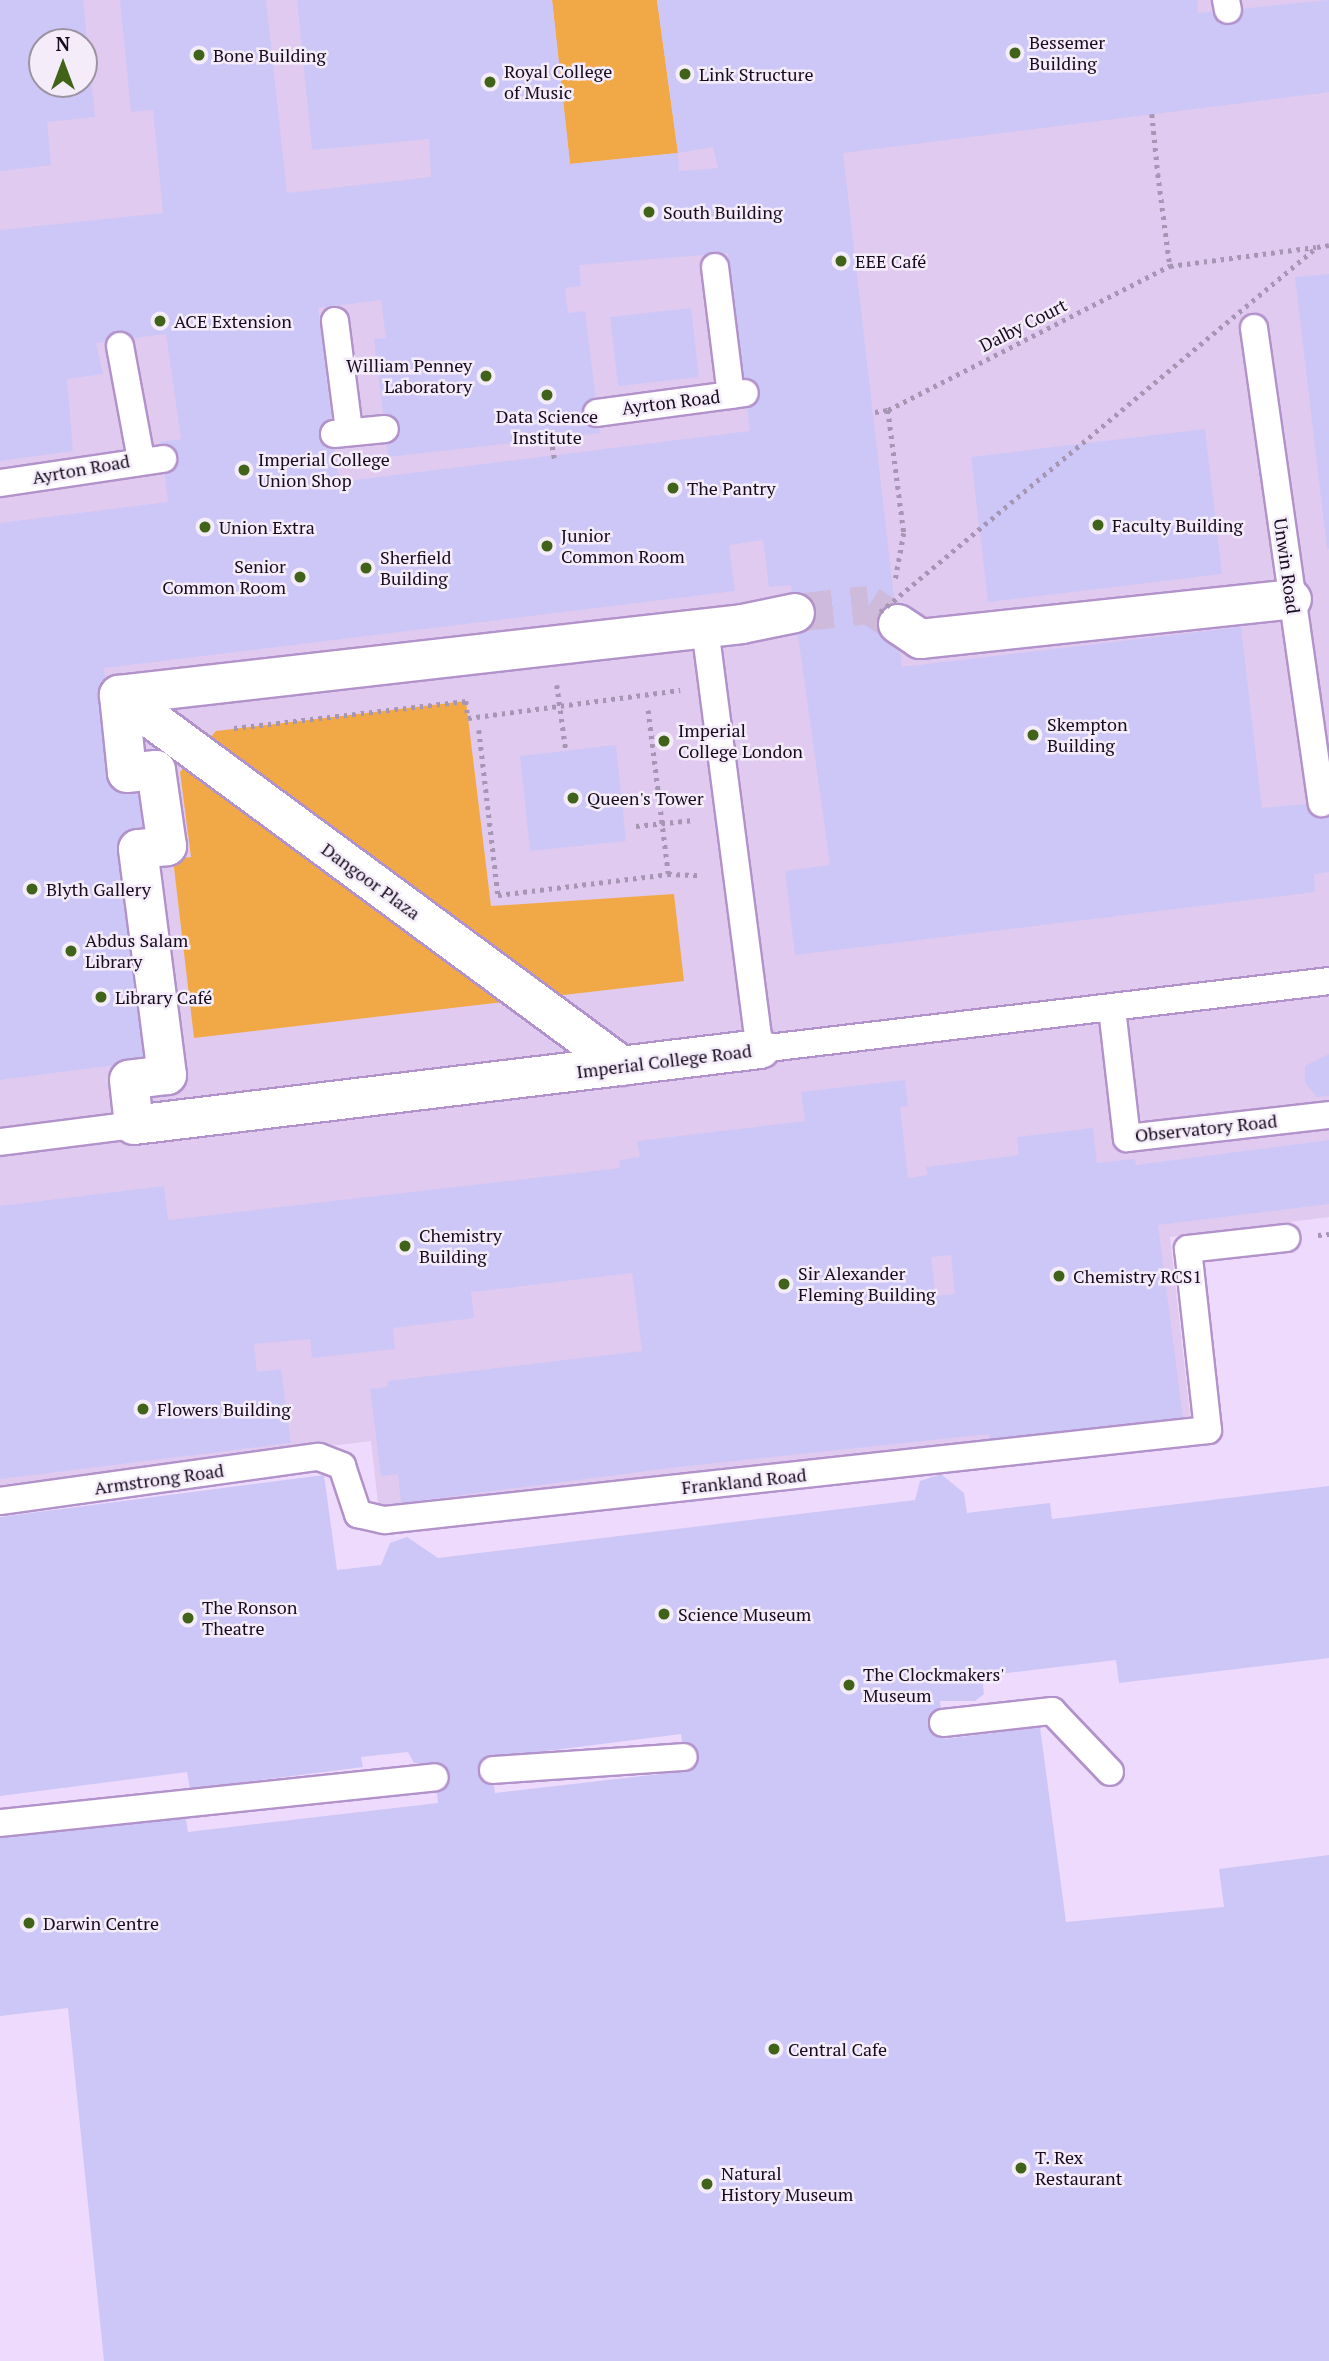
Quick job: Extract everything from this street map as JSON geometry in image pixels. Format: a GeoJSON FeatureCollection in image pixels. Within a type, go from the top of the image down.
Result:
{"type":"FeatureCollection","features":[{"type":"Feature","properties":{"kind":"street"},"geometry":{"type":"LineString","coordinates":[[889,618],[920,639],[1292,599]]}},
{"type":"Feature","properties":{"kind":"street"},"geometry":{"type":"LineString","coordinates":[[134,1125],[129,1080],[167,1075],[141,844],[167,846],[156,770],[132,778],[119,695],[556,674],[705,628],[742,624],[795,613]]}},
{"type":"Feature","properties":{"kind":"street","name":"Dangoor Plaza"},"geometry":{"type":"LineString","coordinates":[[119,695],[622,1066]]}},
{"type":"Feature","properties":{"kind":"street","name":"Imperial College Road"},"geometry":{"type":"LineString","coordinates":[[134,1125],[760,1049]]}},
{"type":"Feature","properties":{"kind":"lane","name":"Ayrton Road"},"geometry":{"type":"LineString","coordinates":[[597,412],[738,394],[715,267]]}},
{"type":"Feature","properties":{"kind":"lane"},"geometry":{"type":"LineString","coordinates":[[335,321],[341,433],[385,429]]}},
{"type":"Feature","properties":{"kind":"lane","name":"Unwin Road"},"geometry":{"type":"LineString","coordinates":[[1246,323],[1292,599],[1322,803]]}},
{"type":"Feature","properties":{"kind":"lane","name":"Ayrton Road"},"geometry":{"type":"LineString","coordinates":[[0,483],[152,458],[120,346]]}},
{"type":"Feature","properties":{"kind":"lane"},"geometry":{"type":"LineString","coordinates":[[705,628],[760,1049]]}},
{"type":"Feature","properties":{"kind":"lane","name":"Imperial College Road"},"geometry":{"type":"LineString","coordinates":[[760,1049],[1329,981]]}},
{"type":"Feature","properties":{"kind":"lane","name":"Observatory Road"},"geometry":{"type":"LineString","coordinates":[[1112,1009],[1127,1138],[1329,1115]]}},
{"type":"Feature","properties":{"kind":"lane","name":"Imperial College Road"},"geometry":{"type":"LineString","coordinates":[[0,1142],[134,1125]]}},
{"type":"Feature","properties":{"kind":"lane","name":"Frankland Road"},"geometry":{"type":"LineString","coordinates":[[319,1457],[342,1466],[358,1514],[385,1520],[1208,1430],[1188,1249],[1286,1238]]}},
{"type":"Feature","properties":{"kind":"lane","name":"Armstrong Road"},"geometry":{"type":"LineString","coordinates":[[0,1501],[319,1457]]}},
{"type":"Feature","properties":{"kind":"lane"},"geometry":{"type":"LineString","coordinates":[[943,1723],[1052,1711],[1110,1772]]}},
{"type":"Feature","properties":{"kind":"lane"},"geometry":{"type":"LineString","coordinates":[[493,1770],[684,1756]]}},
{"type":"Feature","properties":{"kind":"lane"},"geometry":{"type":"LineString","coordinates":[[0,1823],[435,1777]]}},
{"type":"Feature","properties":{"kind":"path"},"geometry":{"type":"LineString","coordinates":[[1152,114],[1170,266]]}},
{"type":"Feature","properties":{"kind":"path","name":"Dalby Court"},"geometry":{"type":"LineString","coordinates":[[875,412],[888,410],[1170,266],[1329,245]]}},
{"type":"Feature","properties":{"kind":"path"},"geometry":{"type":"LineString","coordinates":[[889,618],[1246,323],[1317,247]]}},
{"type":"Feature","properties":{"kind":"path"},"geometry":{"type":"LineString","coordinates":[[888,410],[904,533],[894,586]]}},
{"type":"Feature","properties":{"kind":"path"},"geometry":{"type":"LineString","coordinates":[[551,438],[555,461]]}},
{"type":"Feature","properties":{"kind":"path"},"geometry":{"type":"LineString","coordinates":[[556,674],[566,751]]}},
{"type":"Feature","properties":{"kind":"path"},"geometry":{"type":"LineString","coordinates":[[228,729],[466,701],[468,718],[556,674],[712,686]]}},
{"type":"Feature","properties":{"kind":"path"},"geometry":{"type":"LineString","coordinates":[[479,730],[498,895],[668,874],[648,710]]}},
{"type":"Feature","properties":{"kind":"path"},"geometry":{"type":"LineString","coordinates":[[636,826],[655,823]]}},
{"type":"Feature","properties":{"kind":"shaded area","name":"Imperial College London"},"geometry":{"type":"Polygon","coordinates":[[[0,0],[1329,0],[1329,1217],[1170,1237],[1191,1424],[379,1512],[371,1441],[0,1485],[0,0]]]}},
{"type":"Feature","properties":{"kind":"shaded area"},"geometry":{"type":"Polygon","coordinates":[[[552,0],[657,0],[678,153],[570,164],[552,0]]]}},
{"type":"Feature","properties":{"kind":"shaded area"},"geometry":{"type":"Polygon","coordinates":[[[466,701],[491,906],[674,894],[684,981],[194,1038],[173,859],[191,857],[180,772],[216,731],[466,701]]]}},
{"type":"Feature","properties":{"kind":"building"},"geometry":{"type":"Polygon","coordinates":[[[0,0],[83,0],[86,28],[28,28],[28,98],[93,98],[95,117],[47,122],[51,165],[0,171],[0,0]]]}},
{"type":"Feature","properties":{"kind":"building"},"geometry":{"type":"Polygon","coordinates":[[[120,0],[266,0],[287,193],[431,177],[429,139],[312,150],[297,0],[552,0],[570,164],[678,153],[657,0],[1197,0],[1198,13],[1329,0],[1329,92],[843,153],[902,667],[1241,627],[1262,808],[1329,802],[1329,872],[1314,874],[1315,892],[795,955],[785,871],[830,865],[791,585],[769,587],[763,540],[729,545],[735,591],[104,668],[119,786],[143,782],[154,1060],[0,1080],[0,523],[168,502],[160,442],[181,439],[166,334],[96,343],[103,374],[67,379],[73,451],[0,461],[0,230],[163,213],[153,110],[131,112],[120,0]],[[713,147],[678,153],[679,171],[718,168],[713,147]],[[728,253],[579,265],[581,286],[565,288],[568,313],[585,311],[600,433],[388,457],[374,339],[386,338],[381,300],[318,308],[339,482],[750,431],[728,253]]]}},
{"type":"Feature","properties":{"kind":"building"},"geometry":{"type":"Polygon","coordinates":[[[1329,274],[1329,549],[1327,549],[1295,277],[1329,274]]]}},
{"type":"Feature","properties":{"kind":"building"},"geometry":{"type":"Polygon","coordinates":[[[691,308],[699,377],[618,386],[610,317],[691,308]]]}},
{"type":"Feature","properties":{"kind":"building","name":"Faculty Building"},"geometry":{"type":"Polygon","coordinates":[[[1205,429],[1222,574],[988,602],[971,457],[1205,429]]]}},
{"type":"Feature","properties":{"kind":"building","name":"Queen's Tower"},"geometry":{"type":"Polygon","coordinates":[[[616,745],[626,841],[530,851],[520,756],[616,745]]]}},
{"type":"Feature","properties":{"kind":"building"},"geometry":{"type":"Polygon","coordinates":[[[1329,1054],[1329,1096],[1317,1097],[1305,1083],[1305,1066],[1329,1054]]]}},
{"type":"Feature","properties":{"kind":"building"},"geometry":{"type":"Polygon","coordinates":[[[905,1080],[908,1106],[900,1107],[908,1178],[928,1175],[926,1167],[1019,1155],[1017,1137],[1093,1128],[1097,1163],[1135,1159],[1136,1165],[1329,1140],[1329,1204],[1158,1225],[1183,1418],[990,1442],[989,1434],[678,1467],[401,1503],[398,1474],[381,1476],[370,1389],[387,1387],[388,1381],[642,1351],[632,1273],[471,1292],[474,1318],[393,1328],[395,1349],[312,1358],[310,1339],[254,1344],[257,1372],[281,1369],[291,1443],[0,1479],[0,1206],[164,1186],[168,1220],[620,1168],[619,1160],[640,1157],[637,1141],[805,1121],[801,1092],[905,1080]],[[951,1255],[931,1257],[936,1296],[955,1294],[951,1255]]]}},
{"type":"Feature","properties":{"kind":"building","name":"Natural History Museum"},"geometry":{"type":"Polygon","coordinates":[[[941,1474],[964,1493],[967,1513],[1050,1503],[1052,1519],[1329,1486],[1329,1658],[1119,1683],[1116,1660],[982,1676],[984,1694],[975,1701],[940,1701],[945,1739],[1040,1727],[1066,1922],[1224,1907],[1219,1869],[1329,1855],[1329,2361],[104,2361],[68,2008],[0,2016],[0,1837],[185,1814],[188,1832],[438,1803],[434,1764],[414,1763],[408,1752],[361,1757],[363,1767],[190,1789],[187,1772],[0,1796],[0,1517],[324,1475],[337,1570],[381,1565],[390,1543],[407,1537],[438,1558],[915,1500],[920,1481],[941,1474]],[[681,1734],[490,1758],[495,1793],[686,1771],[681,1734]]]}},
{"type":"Feature","properties":{"kind":"tunnel"},"geometry":{"type":"LineString","coordinates":[[795,613],[869,605],[898,624]]}},
{"type":"Feature","properties":{"kind":"place","name":"Bessemer Building"},"geometry":{"type":"Point","coordinates":[1015,53]}},
{"type":"Feature","properties":{"kind":"place","name":"Bone Building"},"geometry":{"type":"Point","coordinates":[199,55]}},
{"type":"Feature","properties":{"kind":"place","name":"Link Structure"},"geometry":{"type":"Point","coordinates":[685,74]}},
{"type":"Feature","properties":{"kind":"place","name":"Royal College of Music"},"geometry":{"type":"Point","coordinates":[490,82]}},
{"type":"Feature","properties":{"kind":"place","name":"South Building"},"geometry":{"type":"Point","coordinates":[649,212]}},
{"type":"Feature","properties":{"kind":"place","name":"EEE Café"},"geometry":{"type":"Point","coordinates":[841,261]}},
{"type":"Feature","properties":{"kind":"place","name":"ACE Extension"},"geometry":{"type":"Point","coordinates":[160,321]}},
{"type":"Feature","properties":{"kind":"place","name":"William Penney Laboratory"},"geometry":{"type":"Point","coordinates":[486,376]}},
{"type":"Feature","properties":{"kind":"place","name":"Data Science Institute"},"geometry":{"type":"Point","coordinates":[547,395]}},
{"type":"Feature","properties":{"kind":"place","name":"Imperial College Union Shop"},"geometry":{"type":"Point","coordinates":[244,470]}},
{"type":"Feature","properties":{"kind":"place","name":"The Pantry"},"geometry":{"type":"Point","coordinates":[673,488]}},
{"type":"Feature","properties":{"kind":"place","name":"Faculty Building"},"geometry":{"type":"Point","coordinates":[1098,525]}},
{"type":"Feature","properties":{"kind":"place","name":"Union Extra"},"geometry":{"type":"Point","coordinates":[205,527]}},
{"type":"Feature","properties":{"kind":"place","name":"Junior Common Room"},"geometry":{"type":"Point","coordinates":[547,546]}},
{"type":"Feature","properties":{"kind":"place","name":"Sherfield Building"},"geometry":{"type":"Point","coordinates":[366,568]}},
{"type":"Feature","properties":{"kind":"place","name":"Senior Common Room"},"geometry":{"type":"Point","coordinates":[300,577]}},
{"type":"Feature","properties":{"kind":"place","name":"Skempton Building"},"geometry":{"type":"Point","coordinates":[1033,735]}},
{"type":"Feature","properties":{"kind":"place","name":"Imperial College London"},"geometry":{"type":"Point","coordinates":[664,741]}},
{"type":"Feature","properties":{"kind":"place","name":"Queen's Tower"},"geometry":{"type":"Point","coordinates":[573,798]}},
{"type":"Feature","properties":{"kind":"place","name":"Blyth Gallery"},"geometry":{"type":"Point","coordinates":[32,889]}},
{"type":"Feature","properties":{"kind":"place","name":"Abdus Salam Library"},"geometry":{"type":"Point","coordinates":[71,951]}},
{"type":"Feature","properties":{"kind":"place","name":"Library Café"},"geometry":{"type":"Point","coordinates":[101,997]}},
{"type":"Feature","properties":{"kind":"place","name":"Chemistry Building"},"geometry":{"type":"Point","coordinates":[405,1246]}},
{"type":"Feature","properties":{"kind":"place","name":"Chemistry RCS1"},"geometry":{"type":"Point","coordinates":[1059,1276]}},
{"type":"Feature","properties":{"kind":"place","name":"Sir Alexander Fleming Building"},"geometry":{"type":"Point","coordinates":[784,1284]}},
{"type":"Feature","properties":{"kind":"place","name":"Flowers Building"},"geometry":{"type":"Point","coordinates":[143,1409]}},
{"type":"Feature","properties":{"kind":"place","name":"Science Museum"},"geometry":{"type":"Point","coordinates":[664,1614]}},
{"type":"Feature","properties":{"kind":"place","name":"The Ronson Theatre"},"geometry":{"type":"Point","coordinates":[188,1618]}},
{"type":"Feature","properties":{"kind":"place","name":"The Clockmakers' Museum"},"geometry":{"type":"Point","coordinates":[849,1685]}},
{"type":"Feature","properties":{"kind":"place","name":"Darwin Centre"},"geometry":{"type":"Point","coordinates":[29,1923]}},
{"type":"Feature","properties":{"kind":"place","name":"Central Cafe"},"geometry":{"type":"Point","coordinates":[774,2049]}},
{"type":"Feature","properties":{"kind":"place","name":"T. Rex Restaurant"},"geometry":{"type":"Point","coordinates":[1021,2168]}},
{"type":"Feature","properties":{"kind":"place","name":"Natural History Museum"},"geometry":{"type":"Point","coordinates":[707,2184]}}]}
